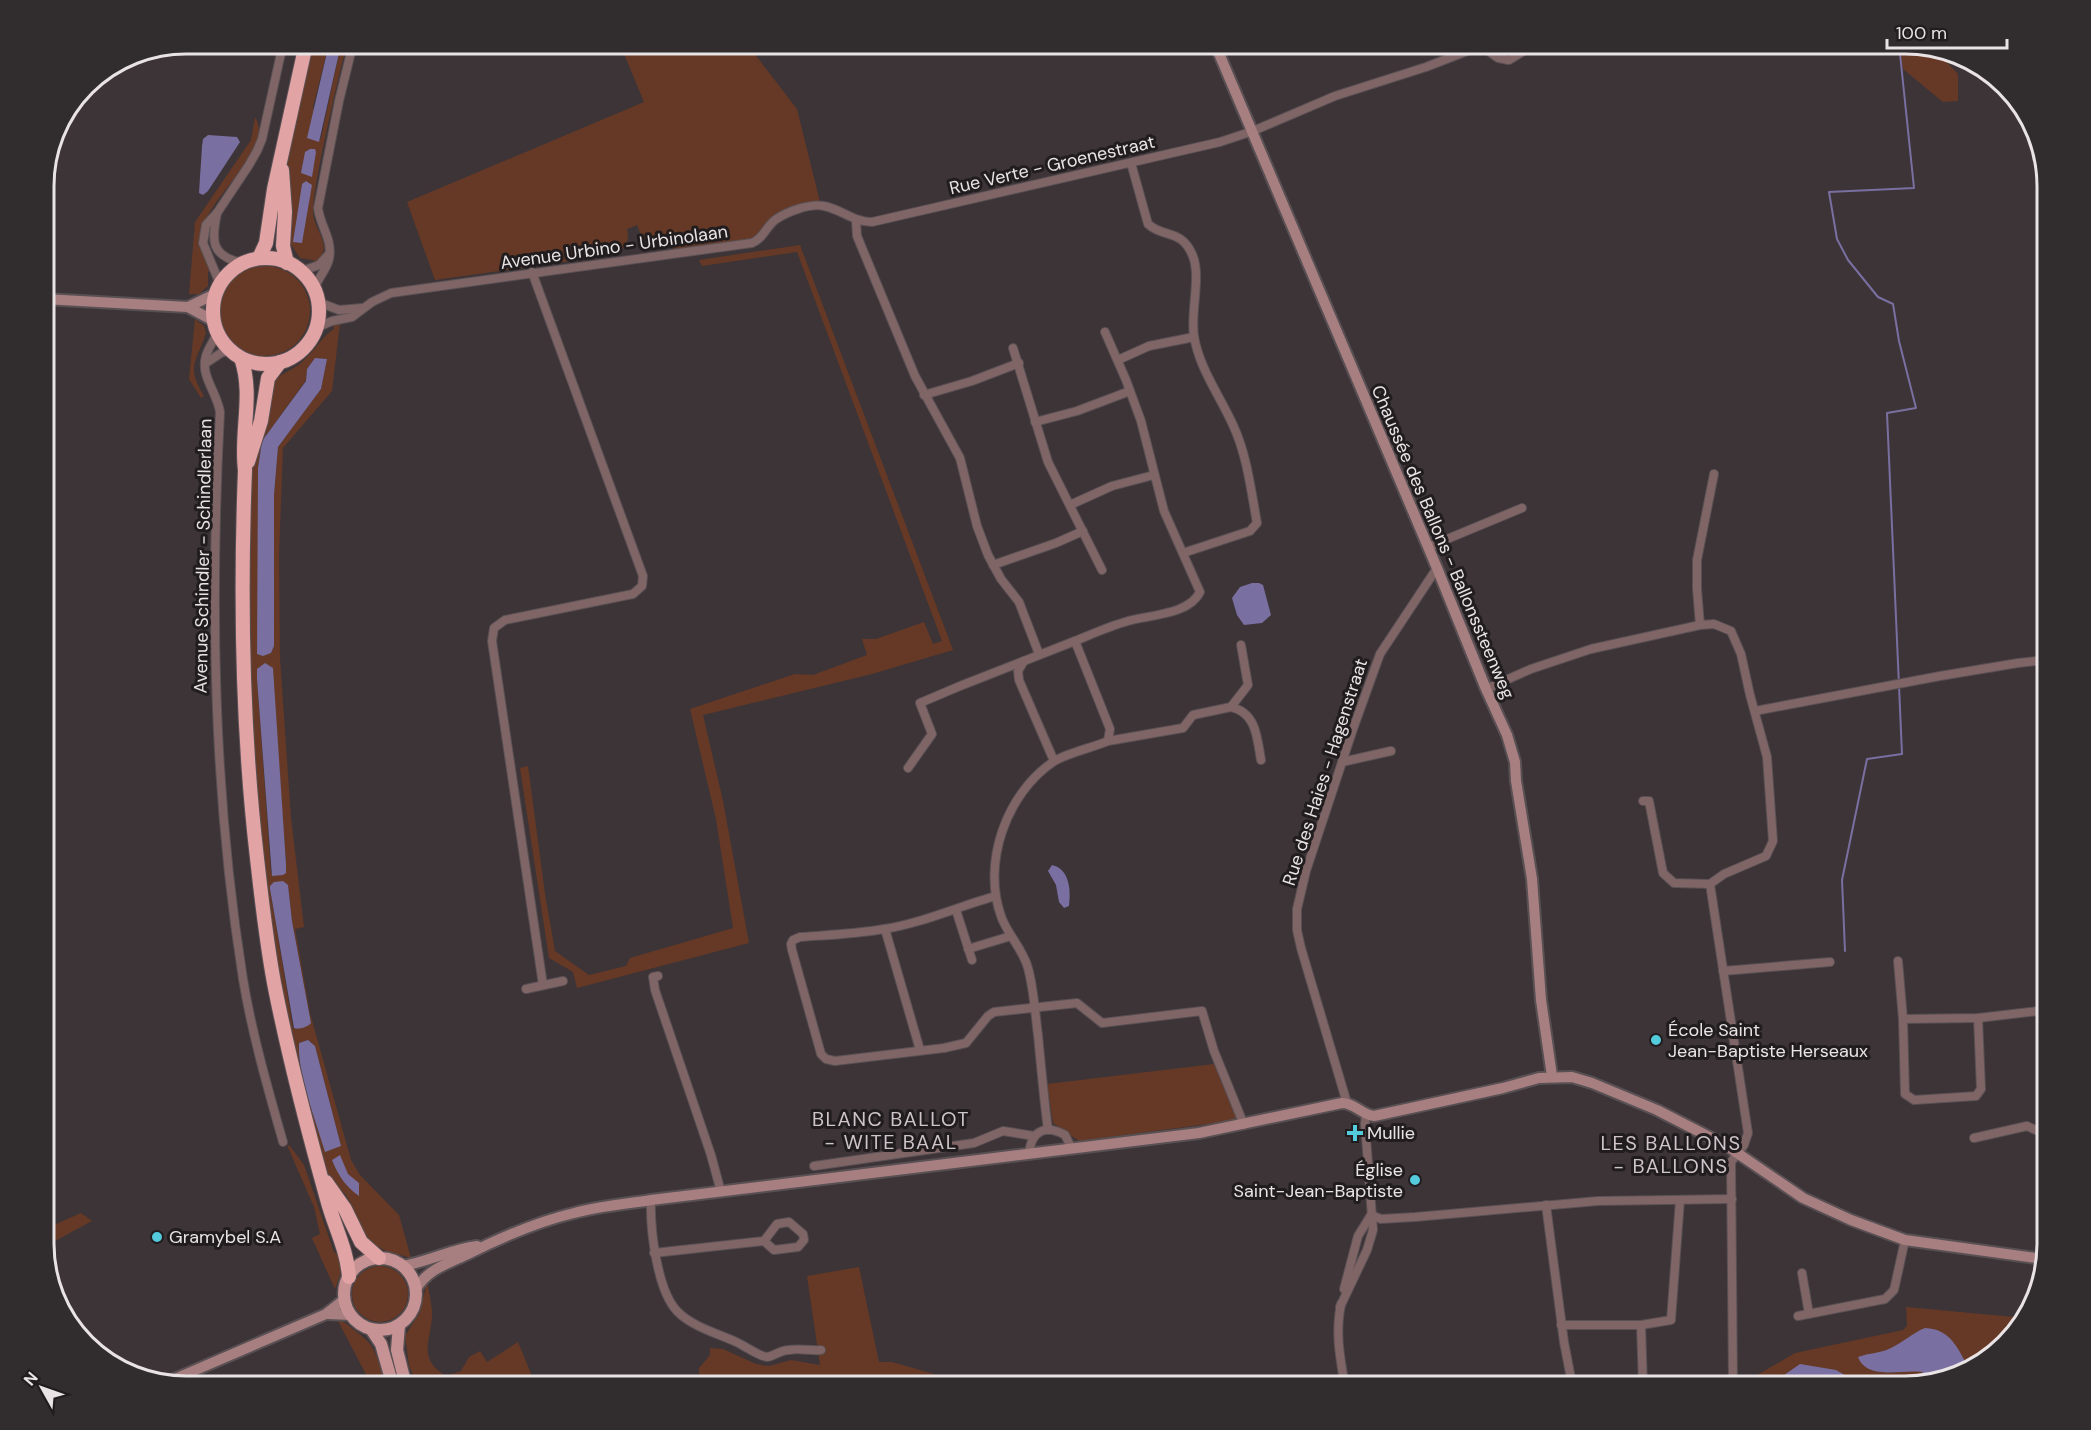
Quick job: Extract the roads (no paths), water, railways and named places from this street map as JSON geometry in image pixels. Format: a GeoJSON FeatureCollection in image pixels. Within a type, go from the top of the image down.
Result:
{"type":"FeatureCollection","features":[{"type":"Feature","properties":{"kind":"highway"},"geometry":{"type":"LineString","coordinates":[[259,258],[266,243],[281,155],[304,54]]}},
{"type":"Feature","properties":{"kind":"highway"},"geometry":{"type":"LineString","coordinates":[[281,155],[284,188],[282,246],[287,263]]}},
{"type":"Feature","properties":{"kind":"highway"},"geometry":{"type":"LineString","coordinates":[[236,354],[257,363],[280,362],[300,352],[310,341],[319,315],[316,295],[302,271],[273,258],[259,258],[242,264],[230,272],[218,289],[213,307],[216,327],[236,354],[247,376],[243,454],[245,470],[242,662],[255,838],[275,989],[291,1067],[327,1200],[347,1255],[349,1277]]}},
{"type":"Feature","properties":{"kind":"highway"},"geometry":{"type":"LineString","coordinates":[[245,470],[261,421],[268,378],[280,362]]}},
{"type":"Feature","properties":{"kind":"highway"},"geometry":{"type":"LineString","coordinates":[[322,1178],[345,1209],[361,1242],[379,1258]]}},
{"type":"Feature","properties":{"kind":"main road"},"geometry":{"type":"LineString","coordinates":[[379,1258],[402,1266],[411,1276],[416,1289],[413,1310],[399,1325],[385,1330],[371,1329],[360,1324],[351,1315],[345,1299],[345,1288],[349,1277],[362,1264],[379,1258]]}},
{"type":"Feature","properties":{"kind":"main road"},"geometry":{"type":"LineString","coordinates":[[399,1325],[397,1350],[404,1376]]}},
{"type":"Feature","properties":{"kind":"main road"},"geometry":{"type":"LineString","coordinates":[[371,1329],[381,1344],[390,1376]]}},
{"type":"Feature","properties":{"kind":"street"},"geometry":{"type":"LineString","coordinates":[[189,307],[218,289],[203,243],[206,225],[217,213],[257,151],[262,139],[282,54]]}},
{"type":"Feature","properties":{"kind":"street"},"geometry":{"type":"LineString","coordinates":[[316,295],[330,253],[330,244],[319,220],[318,208],[351,54]]}},
{"type":"Feature","properties":{"kind":"street","name":"Chaussée des Ballons - Ballonssteenweg"},"geometry":{"type":"LineString","coordinates":[[1219,54],[1507,735],[1515,762],[1532,879],[1541,1000],[1552,1076]]}},
{"type":"Feature","properties":{"kind":"street","name":"Rue Verte - Groenestraat"},"geometry":{"type":"LineString","coordinates":[[856,221],[872,222],[1220,142],[1253,131],[1335,96],[1417,70],[1458,54]]}},
{"type":"Feature","properties":{"kind":"street","name":"Rue Verte - Groenestraat"},"geometry":{"type":"LineString","coordinates":[[1493,54],[1498,58],[1509,60],[1519,54]]}},
{"type":"Feature","properties":{"kind":"street"},"geometry":{"type":"LineString","coordinates":[[1131,163],[1148,224],[1156,230],[1168,232],[1181,239],[1195,260],[1194,337],[1203,365],[1238,437],[1257,523],[1250,531],[1183,553]]}},
{"type":"Feature","properties":{"kind":"street","name":"Avenue Urbino - Urbinolaan"},"geometry":{"type":"LineString","coordinates":[[316,328],[332,321],[352,317],[391,293],[752,243],[764,235],[777,219],[815,205],[834,208],[856,221]]}},
{"type":"Feature","properties":{"kind":"street"},"geometry":{"type":"LineString","coordinates":[[217,213],[213,235],[217,251],[224,258],[242,264]]}},
{"type":"Feature","properties":{"kind":"street"},"geometry":{"type":"LineString","coordinates":[[856,221],[857,236],[915,376],[960,458],[977,526],[993,566],[1019,602],[1040,654]]}},
{"type":"Feature","properties":{"kind":"street"},"geometry":{"type":"LineString","coordinates":[[302,271],[319,265],[330,253]]}},
{"type":"Feature","properties":{"kind":"street"},"geometry":{"type":"LineString","coordinates":[[532,272],[643,576],[642,586],[633,594],[505,620],[494,628],[492,640],[543,985]]}},
{"type":"Feature","properties":{"kind":"street","name":"Avenue Urbino - Urbinolaan"},"geometry":{"type":"LineString","coordinates":[[316,295],[339,310],[364,308]]}},
{"type":"Feature","properties":{"kind":"street"},"geometry":{"type":"LineString","coordinates":[[54,300],[189,307],[216,327],[206,356],[206,363]]}},
{"type":"Feature","properties":{"kind":"street"},"geometry":{"type":"LineString","coordinates":[[908,768],[932,734],[920,703],[1128,621],[1158,617],[1172,612],[1198,596],[1199,587],[1164,511],[1141,421],[1105,332]]}},
{"type":"Feature","properties":{"kind":"street"},"geometry":{"type":"LineString","coordinates":[[1118,360],[1149,346],[1194,337]]}},
{"type":"Feature","properties":{"kind":"street"},"geometry":{"type":"LineString","coordinates":[[1013,348],[1048,462],[1102,570]]}},
{"type":"Feature","properties":{"kind":"street"},"geometry":{"type":"LineString","coordinates":[[206,363],[221,353],[236,354]]}},
{"type":"Feature","properties":{"kind":"street","name":"Avenue Schindler - Schindlerlaan"},"geometry":{"type":"LineString","coordinates":[[206,363],[205,374],[219,403],[220,412],[215,514],[214,654],[225,836],[243,981],[262,1067],[283,1142]]}},
{"type":"Feature","properties":{"kind":"street"},"geometry":{"type":"LineString","coordinates":[[924,395],[972,381],[1019,363]]}},
{"type":"Feature","properties":{"kind":"street"},"geometry":{"type":"LineString","coordinates":[[1035,422],[1077,411],[1130,391]]}},
{"type":"Feature","properties":{"kind":"street"},"geometry":{"type":"LineString","coordinates":[[1700,625],[1697,560],[1714,474]]}},
{"type":"Feature","properties":{"kind":"street"},"geometry":{"type":"LineString","coordinates":[[1070,505],[1112,486],[1154,475]]}},
{"type":"Feature","properties":{"kind":"street"},"geometry":{"type":"LineString","coordinates":[[1428,547],[1522,507]]}},
{"type":"Feature","properties":{"kind":"street"},"geometry":{"type":"LineString","coordinates":[[993,566],[1083,531]]}},
{"type":"Feature","properties":{"kind":"street","name":"Rue des Haies - Hagenstraat"},"geometry":{"type":"LineString","coordinates":[[1347,1103],[1301,948],[1297,930],[1297,909],[1306,871],[1380,654],[1437,568]]}},
{"type":"Feature","properties":{"kind":"street"},"geometry":{"type":"LineString","coordinates":[[1486,689],[1531,669],[1591,649],[1700,625],[1714,624],[1731,631],[1741,654],[1767,757],[1773,841],[1766,856],[1724,874],[1710,884],[1674,884],[1663,873],[1649,801],[1643,801]]}},
{"type":"Feature","properties":{"kind":"street"},"geometry":{"type":"LineString","coordinates":[[1075,641],[1110,729],[1108,741]]}},
{"type":"Feature","properties":{"kind":"street"},"geometry":{"type":"LineString","coordinates":[[1231,707],[1248,684],[1241,645]]}},
{"type":"Feature","properties":{"kind":"street"},"geometry":{"type":"LineString","coordinates":[[1024,661],[1018,671],[1019,680],[1054,761]]}},
{"type":"Feature","properties":{"kind":"street"},"geometry":{"type":"LineString","coordinates":[[1755,711],[1951,674],[2037,661]]}},
{"type":"Feature","properties":{"kind":"street"},"geometry":{"type":"LineString","coordinates":[[1048,1130],[1035,1007],[1028,966],[1001,916],[996,896],[994,869],[1004,826],[1011,811],[1025,790],[1054,761],[1108,741],[1184,728],[1193,715],[1231,707],[1238,708],[1252,721],[1261,760]]}},
{"type":"Feature","properties":{"kind":"street"},"geometry":{"type":"LineString","coordinates":[[1342,762],[1391,751]]}},
{"type":"Feature","properties":{"kind":"street"},"geometry":{"type":"LineString","coordinates":[[1710,884],[1748,1133],[1731,1162],[1733,1376]]}},
{"type":"Feature","properties":{"kind":"street"},"geometry":{"type":"LineString","coordinates":[[996,896],[956,910],[885,929],[800,937],[793,940],[792,950],[821,1054],[826,1059],[835,1061],[944,1048],[966,1043],[994,1012],[1035,1007],[1077,1003],[1102,1023],[1202,1011],[1210,1042],[1244,1125]]}},
{"type":"Feature","properties":{"kind":"street"},"geometry":{"type":"LineString","coordinates":[[956,910],[972,960]]}},
{"type":"Feature","properties":{"kind":"street"},"geometry":{"type":"LineString","coordinates":[[885,929],[920,1050]]}},
{"type":"Feature","properties":{"kind":"street"},"geometry":{"type":"LineString","coordinates":[[968,949],[1011,936]]}},
{"type":"Feature","properties":{"kind":"street"},"geometry":{"type":"LineString","coordinates":[[1898,961],[1903,1019],[1905,1094],[1914,1100],[1976,1096],[1981,1089],[1978,1018]]}},
{"type":"Feature","properties":{"kind":"street"},"geometry":{"type":"LineString","coordinates":[[1723,971],[1830,962]]}},
{"type":"Feature","properties":{"kind":"street"},"geometry":{"type":"LineString","coordinates":[[658,976],[653,977],[655,990],[711,1155],[721,1192]]}},
{"type":"Feature","properties":{"kind":"street"},"geometry":{"type":"LineString","coordinates":[[526,989],[563,981]]}},
{"type":"Feature","properties":{"kind":"street"},"geometry":{"type":"LineString","coordinates":[[1903,1019],[1978,1018],[2037,1011]]}},
{"type":"Feature","properties":{"kind":"street"},"geometry":{"type":"LineString","coordinates":[[416,1289],[426,1275],[434,1269],[530,1226],[576,1212],[651,1200],[1199,1133],[1347,1103],[1371,1116],[1552,1076],[1572,1077],[1658,1110],[1737,1153],[1803,1198],[1851,1220],[1905,1240],[2036,1258]]}},
{"type":"Feature","properties":{"kind":"street"},"geometry":{"type":"LineString","coordinates":[[1340,1307],[1367,1250],[1373,1230],[1366,1114]]}},
{"type":"Feature","properties":{"kind":"street"},"geometry":{"type":"LineString","coordinates":[[1974,1138],[2027,1126],[2037,1130]]}},
{"type":"Feature","properties":{"kind":"street"},"geometry":{"type":"LineString","coordinates":[[814,1166],[974,1143],[1003,1131],[1034,1136],[1048,1130],[1059,1132],[1065,1135],[1072,1149]]}},
{"type":"Feature","properties":{"kind":"street"},"geometry":{"type":"LineString","coordinates":[[1029,1154],[1034,1136]]}},
{"type":"Feature","properties":{"kind":"street"},"geometry":{"type":"LineString","coordinates":[[1371,1215],[1381,1219],[1639,1199],[1732,1199]]}},
{"type":"Feature","properties":{"kind":"street"},"geometry":{"type":"LineString","coordinates":[[651,1200],[650,1224],[654,1253],[670,1302],[678,1312],[687,1319],[766,1357],[790,1349],[821,1350]]}},
{"type":"Feature","properties":{"kind":"street"},"geometry":{"type":"LineString","coordinates":[[1561,1325],[1641,1325],[1671,1320],[1680,1200]]}},
{"type":"Feature","properties":{"kind":"street"},"geometry":{"type":"LineString","coordinates":[[1546,1205],[1561,1325],[1571,1376]]}},
{"type":"Feature","properties":{"kind":"street"},"geometry":{"type":"LineString","coordinates":[[1343,1376],[1337,1340],[1340,1307],[1358,1236],[1371,1215]]}},
{"type":"Feature","properties":{"kind":"street"},"geometry":{"type":"LineString","coordinates":[[654,1253],[764,1241],[777,1224],[789,1222],[803,1234],[804,1240],[798,1247],[774,1250],[764,1241]]}},
{"type":"Feature","properties":{"kind":"street"},"geometry":{"type":"LineString","coordinates":[[1798,1316],[1885,1299],[1893,1290],[1905,1240]]}},
{"type":"Feature","properties":{"kind":"street"},"geometry":{"type":"LineString","coordinates":[[402,1266],[420,1263],[459,1248],[485,1245]]}},
{"type":"Feature","properties":{"kind":"street"},"geometry":{"type":"LineString","coordinates":[[1802,1273],[1809,1314]]}},
{"type":"Feature","properties":{"kind":"street"},"geometry":{"type":"LineString","coordinates":[[182,1376],[326,1314],[345,1299]]}},
{"type":"Feature","properties":{"kind":"street"},"geometry":{"type":"LineString","coordinates":[[326,1314],[351,1315]]}},
{"type":"Feature","properties":{"kind":"street"},"geometry":{"type":"LineString","coordinates":[[1641,1325],[1643,1376]]}},
{"type":"Feature","properties":{"kind":"waterway"},"geometry":{"type":"LineString","coordinates":[[1845,951],[1842,880],[1867,759],[1902,754],[1887,413],[1916,408],[1899,341],[1893,304],[1878,297],[1848,260],[1837,239],[1829,192],[1914,188],[1900,54]]}},
{"type":"Feature","properties":{"kind":"place","name":"École Saint Jean-Baptiste Herseaux"},"geometry":{"type":"Point","coordinates":[1656,1040]}},
{"type":"Feature","properties":{"kind":"place","name":"Mullie"},"geometry":{"type":"Point","coordinates":[1355,1133]}},
{"type":"Feature","properties":{"kind":"place","name":"Église Saint-Jean-Baptiste"},"geometry":{"type":"Point","coordinates":[1415,1180]}},
{"type":"Feature","properties":{"kind":"place","name":"Gramybel S.A"},"geometry":{"type":"Point","coordinates":[157,1237]}},
{"type":"Feature","properties":{"kind":"district","name":"BLANC BALLOT - WITE BAAL"},"geometry":{"type":"Point","coordinates":[891,1130]}},
{"type":"Feature","properties":{"kind":"district","name":"LES BALLONS - BALLONS"},"geometry":{"type":"Point","coordinates":[1671,1154]}}]}
